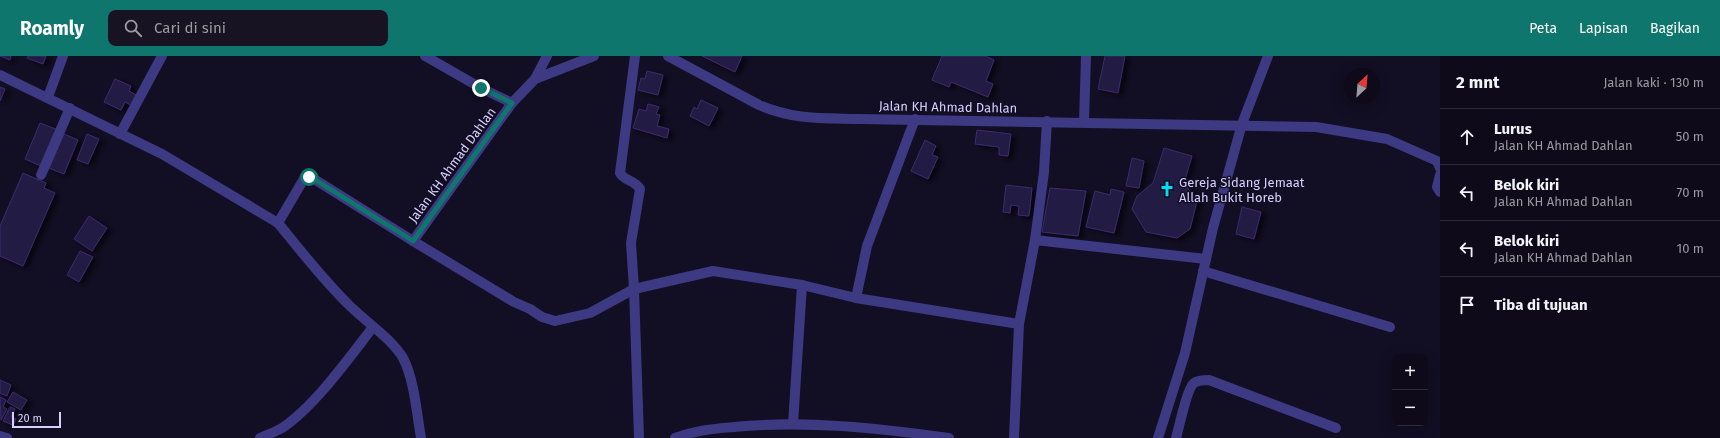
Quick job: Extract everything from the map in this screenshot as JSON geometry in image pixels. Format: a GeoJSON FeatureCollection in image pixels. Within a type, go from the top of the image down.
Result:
{"type":"FeatureCollection","features":[{"type":"Feature","properties":{"kind":"street"},"geometry":{"type":"LineString","coordinates":[[48,97],[63,56]]}},
{"type":"Feature","properties":{"kind":"street"},"geometry":{"type":"LineString","coordinates":[[120,134],[162,56]]}},
{"type":"Feature","properties":{"kind":"street","name":"Jalan KH Ahmad Dahlan"},"geometry":{"type":"LineString","coordinates":[[425,56],[481,88],[512,103]]}},
{"type":"Feature","properties":{"kind":"street"},"geometry":{"type":"LineString","coordinates":[[535,79],[547,56]]}},
{"type":"Feature","properties":{"kind":"street","name":"Jalan KH Ahmad Dahlan"},"geometry":{"type":"LineString","coordinates":[[413,241],[512,103],[535,79],[594,56]]}},
{"type":"Feature","properties":{"kind":"street"},"geometry":{"type":"LineString","coordinates":[[635,56],[620,170],[622,177],[637,184],[640,189],[631,243],[639,438]]}},
{"type":"Feature","properties":{"kind":"street","name":"Jalan KH Ahmad Dahlan"},"geometry":{"type":"LineString","coordinates":[[668,56],[759,105],[783,114],[803,117],[1242,124],[1316,127],[1387,139],[1430,156],[1437,161],[1440,168]]}},
{"type":"Feature","properties":{"kind":"street"},"geometry":{"type":"LineString","coordinates":[[1084,122],[1086,56]]}},
{"type":"Feature","properties":{"kind":"street"},"geometry":{"type":"LineString","coordinates":[[1158,438],[1186,353],[1213,228],[1242,124],[1268,56]]}},
{"type":"Feature","properties":{"kind":"street"},"geometry":{"type":"LineString","coordinates":[[0,74],[162,154],[278,223],[326,282],[395,347],[405,363],[410,379],[421,438]]}},
{"type":"Feature","properties":{"kind":"street"},"geometry":{"type":"LineString","coordinates":[[41,175],[70,108]]}},
{"type":"Feature","properties":{"kind":"street"},"geometry":{"type":"LineString","coordinates":[[856,298],[867,246],[915,119]]}},
{"type":"Feature","properties":{"kind":"street"},"geometry":{"type":"LineString","coordinates":[[1014,438],[1019,324],[1035,240],[1044,172],[1048,121]]}},
{"type":"Feature","properties":{"kind":"street"},"geometry":{"type":"LineString","coordinates":[[1440,175],[1438,187],[1440,192]]}},
{"type":"Feature","properties":{"kind":"street","name":"Jalan KH Ahmad Dahlan"},"geometry":{"type":"LineString","coordinates":[[278,223],[302,181],[305,177],[309,177],[514,302],[530,309],[542,317],[555,321],[590,313],[634,289],[712,271],[802,285],[856,298],[1019,324]]}},
{"type":"Feature","properties":{"kind":"street"},"geometry":{"type":"LineString","coordinates":[[1035,240],[1206,259]]}},
{"type":"Feature","properties":{"kind":"street"},"geometry":{"type":"LineString","coordinates":[[1203,271],[1390,327]]}},
{"type":"Feature","properties":{"kind":"street"},"geometry":{"type":"LineString","coordinates":[[793,424],[802,285]]}},
{"type":"Feature","properties":{"kind":"street"},"geometry":{"type":"LineString","coordinates":[[260,438],[282,428],[304,409],[349,358],[373,327]]}},
{"type":"Feature","properties":{"kind":"street"},"geometry":{"type":"LineString","coordinates":[[1176,438],[1189,390],[1195,382],[1200,380],[1209,380],[1336,428]]}},
{"type":"Feature","properties":{"kind":"street"},"geometry":{"type":"LineString","coordinates":[[675,438],[694,431],[706,429],[761,424],[793,424],[891,430],[949,438]]}},
{"type":"Feature","properties":{"kind":"street"},"geometry":{"type":"LineString","coordinates":[[0,436],[7,438]]}},
{"type":"Feature","properties":{"kind":"building"},"geometry":{"type":"Polygon","coordinates":[[[0,56],[11,56],[10,60],[0,56]]]}},
{"type":"Feature","properties":{"kind":"building"},"geometry":{"type":"Polygon","coordinates":[[[28,56],[46,56],[43,64],[27,58],[28,56]]]}},
{"type":"Feature","properties":{"kind":"building"},"geometry":{"type":"Polygon","coordinates":[[[702,56],[742,56],[735,72],[702,56]]]}},
{"type":"Feature","properties":{"kind":"building"},"geometry":{"type":"Polygon","coordinates":[[[942,56],[985,56],[994,60],[986,81],[993,84],[988,97],[951,82],[949,87],[932,80],[942,56]]]}},
{"type":"Feature","properties":{"kind":"building"},"geometry":{"type":"Polygon","coordinates":[[[1105,56],[1125,56],[1118,93],[1098,89],[1105,56]]]}},
{"type":"Feature","properties":{"kind":"building"},"geometry":{"type":"Polygon","coordinates":[[[647,71],[663,75],[658,95],[638,90],[641,78],[645,79],[647,71]]]}},
{"type":"Feature","properties":{"kind":"building"},"geometry":{"type":"Polygon","coordinates":[[[115,79],[131,86],[129,91],[136,95],[131,105],[125,102],[121,110],[104,102],[115,79]]]}},
{"type":"Feature","properties":{"kind":"building"},"geometry":{"type":"Polygon","coordinates":[[[0,87],[5,89],[0,101],[0,87]]]}},
{"type":"Feature","properties":{"kind":"building"},"geometry":{"type":"Polygon","coordinates":[[[701,100],[718,108],[709,126],[690,116],[694,107],[697,109],[701,100]]]}},
{"type":"Feature","properties":{"kind":"building"},"geometry":{"type":"Polygon","coordinates":[[[648,104],[659,107],[656,114],[660,115],[657,126],[669,129],[667,138],[633,128],[639,109],[646,111],[648,104]]]}},
{"type":"Feature","properties":{"kind":"building"},"geometry":{"type":"Polygon","coordinates":[[[40,123],[58,130],[43,167],[25,159],[40,123]]]}},
{"type":"Feature","properties":{"kind":"building"},"geometry":{"type":"Polygon","coordinates":[[[977,130],[1011,134],[1008,156],[999,155],[999,147],[975,144],[977,130]]]}},
{"type":"Feature","properties":{"kind":"building"},"geometry":{"type":"Polygon","coordinates":[[[64,134],[78,140],[64,174],[49,168],[64,134]]]}},
{"type":"Feature","properties":{"kind":"building"},"geometry":{"type":"Polygon","coordinates":[[[87,134],[99,139],[88,164],[77,160],[87,134]]]}},
{"type":"Feature","properties":{"kind":"building"},"geometry":{"type":"Polygon","coordinates":[[[925,140],[936,146],[932,155],[938,157],[928,179],[911,171],[925,140]]]}},
{"type":"Feature","properties":{"kind":"building","name":"Gereja Sidang Jemaat Allah Bukit Horeb"},"geometry":{"type":"Polygon","coordinates":[[[1164,148],[1192,156],[1184,183],[1197,201],[1190,229],[1177,238],[1146,232],[1132,209],[1137,196],[1153,183],[1164,148]]]}},
{"type":"Feature","properties":{"kind":"building"},"geometry":{"type":"Polygon","coordinates":[[[1132,158],[1144,161],[1139,188],[1126,186],[1132,158]]]}},
{"type":"Feature","properties":{"kind":"building"},"geometry":{"type":"Polygon","coordinates":[[[23,173],[46,183],[44,188],[55,193],[23,266],[0,256],[0,226],[23,173]]]}},
{"type":"Feature","properties":{"kind":"building"},"geometry":{"type":"Polygon","coordinates":[[[1006,185],[1032,188],[1029,216],[1018,215],[1019,206],[1011,205],[1010,213],[1003,212],[1006,185]]]}},
{"type":"Feature","properties":{"kind":"building"},"geometry":{"type":"Polygon","coordinates":[[[1050,188],[1086,191],[1078,236],[1042,232],[1050,188]]]}},
{"type":"Feature","properties":{"kind":"building"},"geometry":{"type":"Polygon","coordinates":[[[1111,189],[1124,192],[1114,233],[1086,227],[1095,191],[1110,195],[1111,189]]]}},
{"type":"Feature","properties":{"kind":"building"},"geometry":{"type":"Polygon","coordinates":[[[1242,207],[1261,212],[1254,239],[1236,234],[1242,207]]]}},
{"type":"Feature","properties":{"kind":"building"},"geometry":{"type":"Polygon","coordinates":[[[89,216],[107,228],[92,251],[74,239],[89,216]]]}},
{"type":"Feature","properties":{"kind":"building"},"geometry":{"type":"Polygon","coordinates":[[[80,251],[93,257],[79,282],[67,275],[80,251]]]}},
{"type":"Feature","properties":{"kind":"building"},"geometry":{"type":"Polygon","coordinates":[[[0,380],[11,385],[7,396],[0,393],[0,380]]]}},
{"type":"Feature","properties":{"kind":"building"},"geometry":{"type":"Polygon","coordinates":[[[13,392],[27,400],[21,410],[7,402],[13,392]]]}},
{"type":"Feature","properties":{"kind":"building"},"geometry":{"type":"Polygon","coordinates":[[[0,397],[6,400],[3,407],[7,409],[1,420],[0,397]]]}},
{"type":"Feature","properties":{"kind":"building"},"geometry":{"type":"Polygon","coordinates":[[[10,407],[15,409],[11,417],[16,419],[13,425],[3,421],[10,407]]]}},
{"type":"Feature","properties":{"kind":"place","name":"Gereja Sidang Jemaat Allah Bukit Horeb"},"geometry":{"type":"Point","coordinates":[1167,189]}},
{"type":"Feature","properties":{"kind":"route"},"geometry":{"type":"LineString","coordinates":[[309,177],[413,241],[512,103],[481,88]]}}]}
